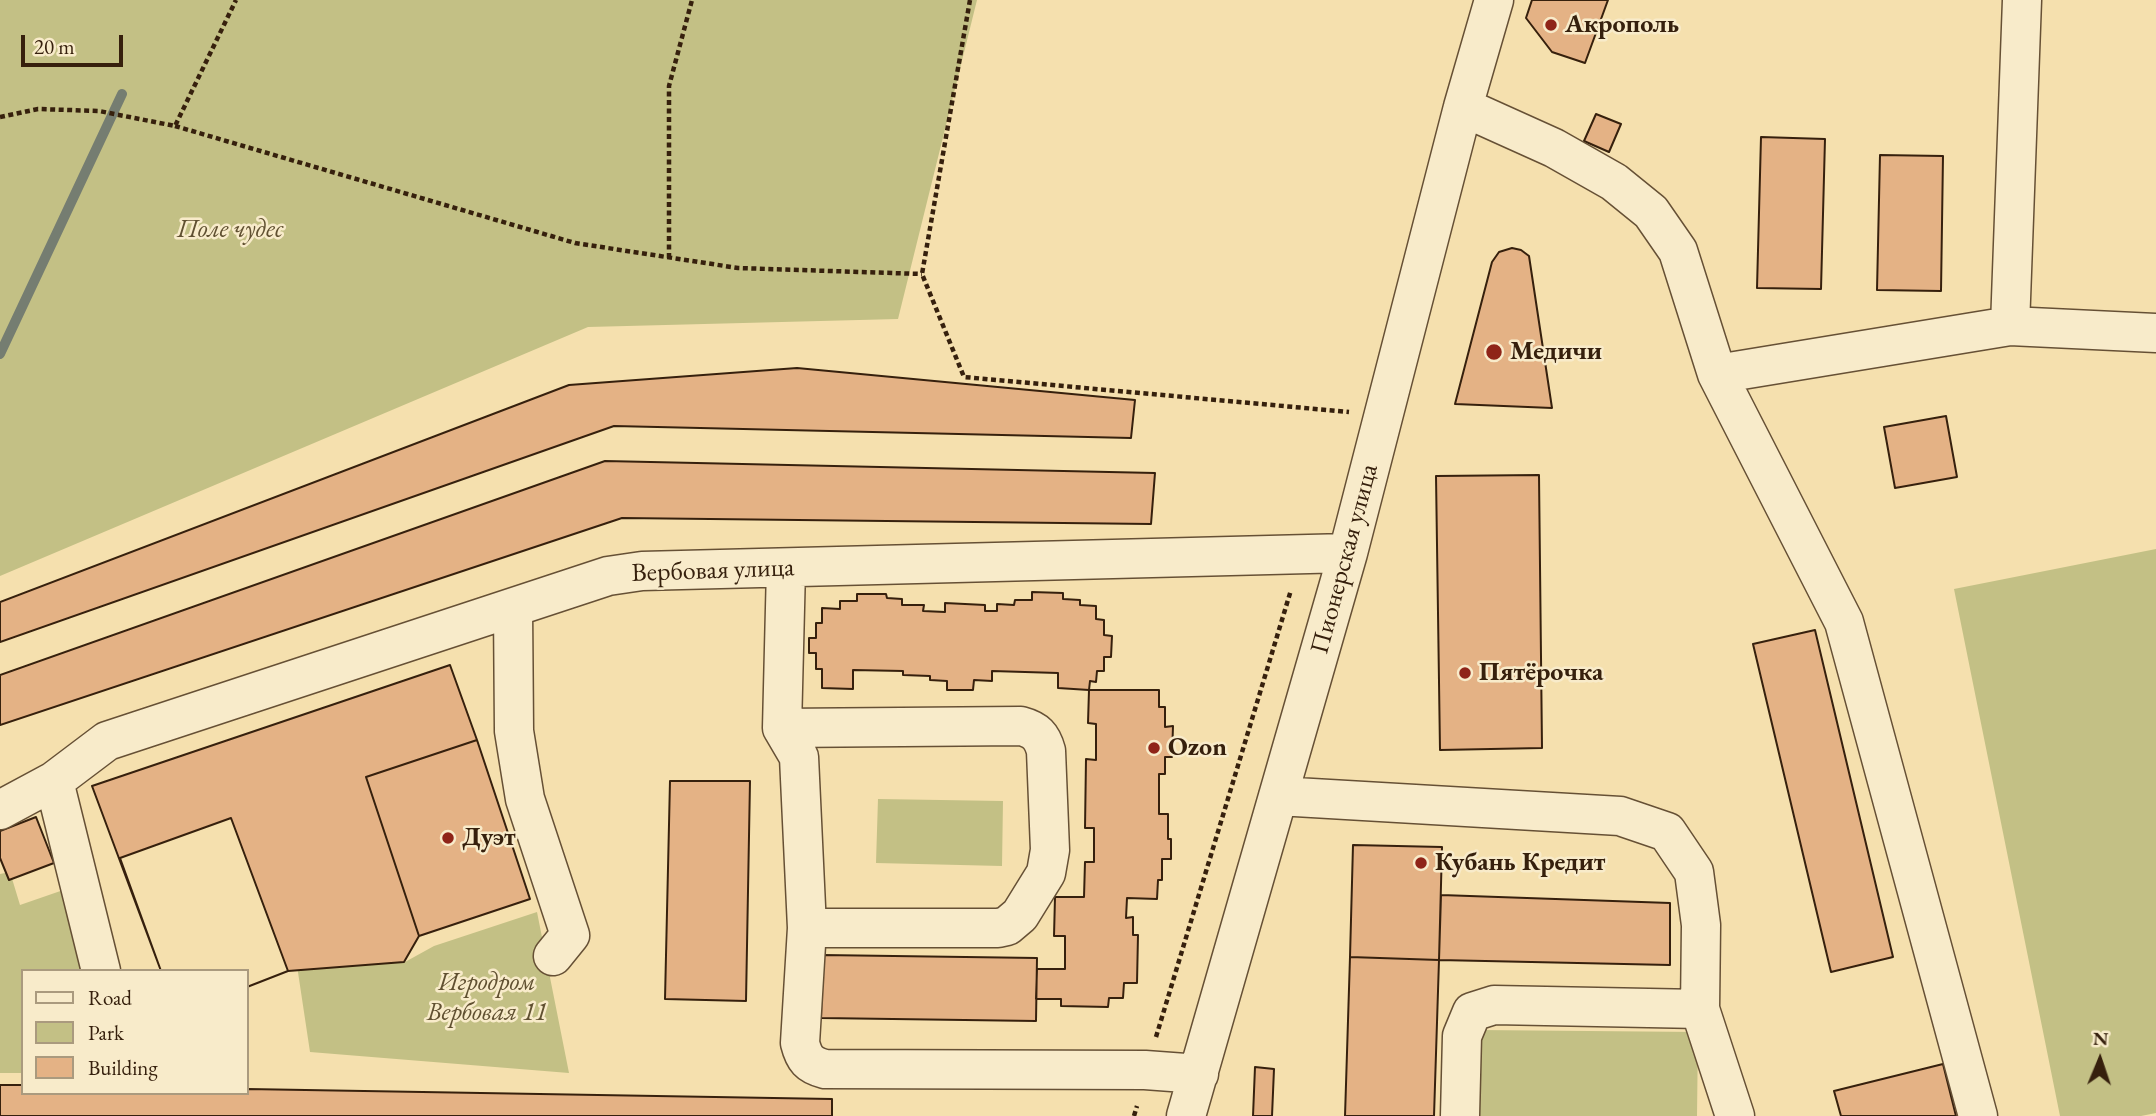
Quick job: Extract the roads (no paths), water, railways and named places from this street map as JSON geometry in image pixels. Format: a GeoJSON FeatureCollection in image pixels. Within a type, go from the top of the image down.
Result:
{"type":"FeatureCollection","features":[{"type":"Feature","properties":{"kind":"street","name":"Пионерская улица"},"geometry":{"type":"LineString","coordinates":[[1186,1116],[1348,553],[1462,107],[1494,0]]}},
{"type":"Feature","properties":{"kind":"street"},"geometry":{"type":"LineString","coordinates":[[2010,326],[2022,0]]}},
{"type":"Feature","properties":{"kind":"street"},"geometry":{"type":"LineString","coordinates":[[1462,107],[1553,148],[1614,182],[1651,212],[1678,251],[1717,374],[1844,622],[1978,1116]]}},
{"type":"Feature","properties":{"kind":"street"},"geometry":{"type":"LineString","coordinates":[[1717,374],[2010,326],[2156,333]]}},
{"type":"Feature","properties":{"kind":"street","name":"Вербовая улица"},"geometry":{"type":"LineString","coordinates":[[0,810],[54,782],[107,741],[608,576],[642,571],[1348,553]]}},
{"type":"Feature","properties":{"kind":"street"},"geometry":{"type":"LineString","coordinates":[[786,568],[782,728],[799,757],[807,928],[800,1043],[803,1056],[812,1066],[825,1069],[1146,1070],[1199,1074]]}},
{"type":"Feature","properties":{"kind":"street"},"geometry":{"type":"LineString","coordinates":[[513,608],[514,731],[524,799],[570,935],[553,956]]}},
{"type":"Feature","properties":{"kind":"street"},"geometry":{"type":"LineString","coordinates":[[782,728],[1021,726],[1033,729],[1043,738],[1046,751],[1048,862],[1041,883],[1015,922],[998,928],[807,928]]}},
{"type":"Feature","properties":{"kind":"street"},"geometry":{"type":"LineString","coordinates":[[54,782],[101,969]]}},
{"type":"Feature","properties":{"kind":"street"},"geometry":{"type":"LineString","coordinates":[[1278,796],[1620,816],[1667,832],[1694,872],[1701,925],[1700,1009],[1735,1116]]}},
{"type":"Feature","properties":{"kind":"street"},"geometry":{"type":"LineString","coordinates":[[1460,1116],[1462,1036],[1472,1012],[1494,1004],[1700,1009]]}},
{"type":"Feature","properties":{"kind":"waterway"},"geometry":{"type":"LineString","coordinates":[[0,354],[122,94]]}},
{"type":"Feature","properties":{"kind":"place","name":"Акрополь"},"geometry":{"type":"Point","coordinates":[1551,25]}},
{"type":"Feature","properties":{"kind":"place","name":"Медичи"},"geometry":{"type":"Point","coordinates":[1494,352]}},
{"type":"Feature","properties":{"kind":"place","name":"Пятёрочка"},"geometry":{"type":"Point","coordinates":[1465,673]}},
{"type":"Feature","properties":{"kind":"place","name":"Ozon"},"geometry":{"type":"Point","coordinates":[1154,748]}},
{"type":"Feature","properties":{"kind":"place","name":"Дуэт"},"geometry":{"type":"Point","coordinates":[448,838]}},
{"type":"Feature","properties":{"kind":"place","name":"Кубань Кредит"},"geometry":{"type":"Point","coordinates":[1421,863]}},
{"type":"Feature","properties":{"kind":"park label","name":"Поле чудес"},"geometry":{"type":"Point","coordinates":[230,230]}},
{"type":"Feature","properties":{"kind":"park label","name":"Игродром Вербовая 11"},"geometry":{"type":"Point","coordinates":[487,998]}}]}
